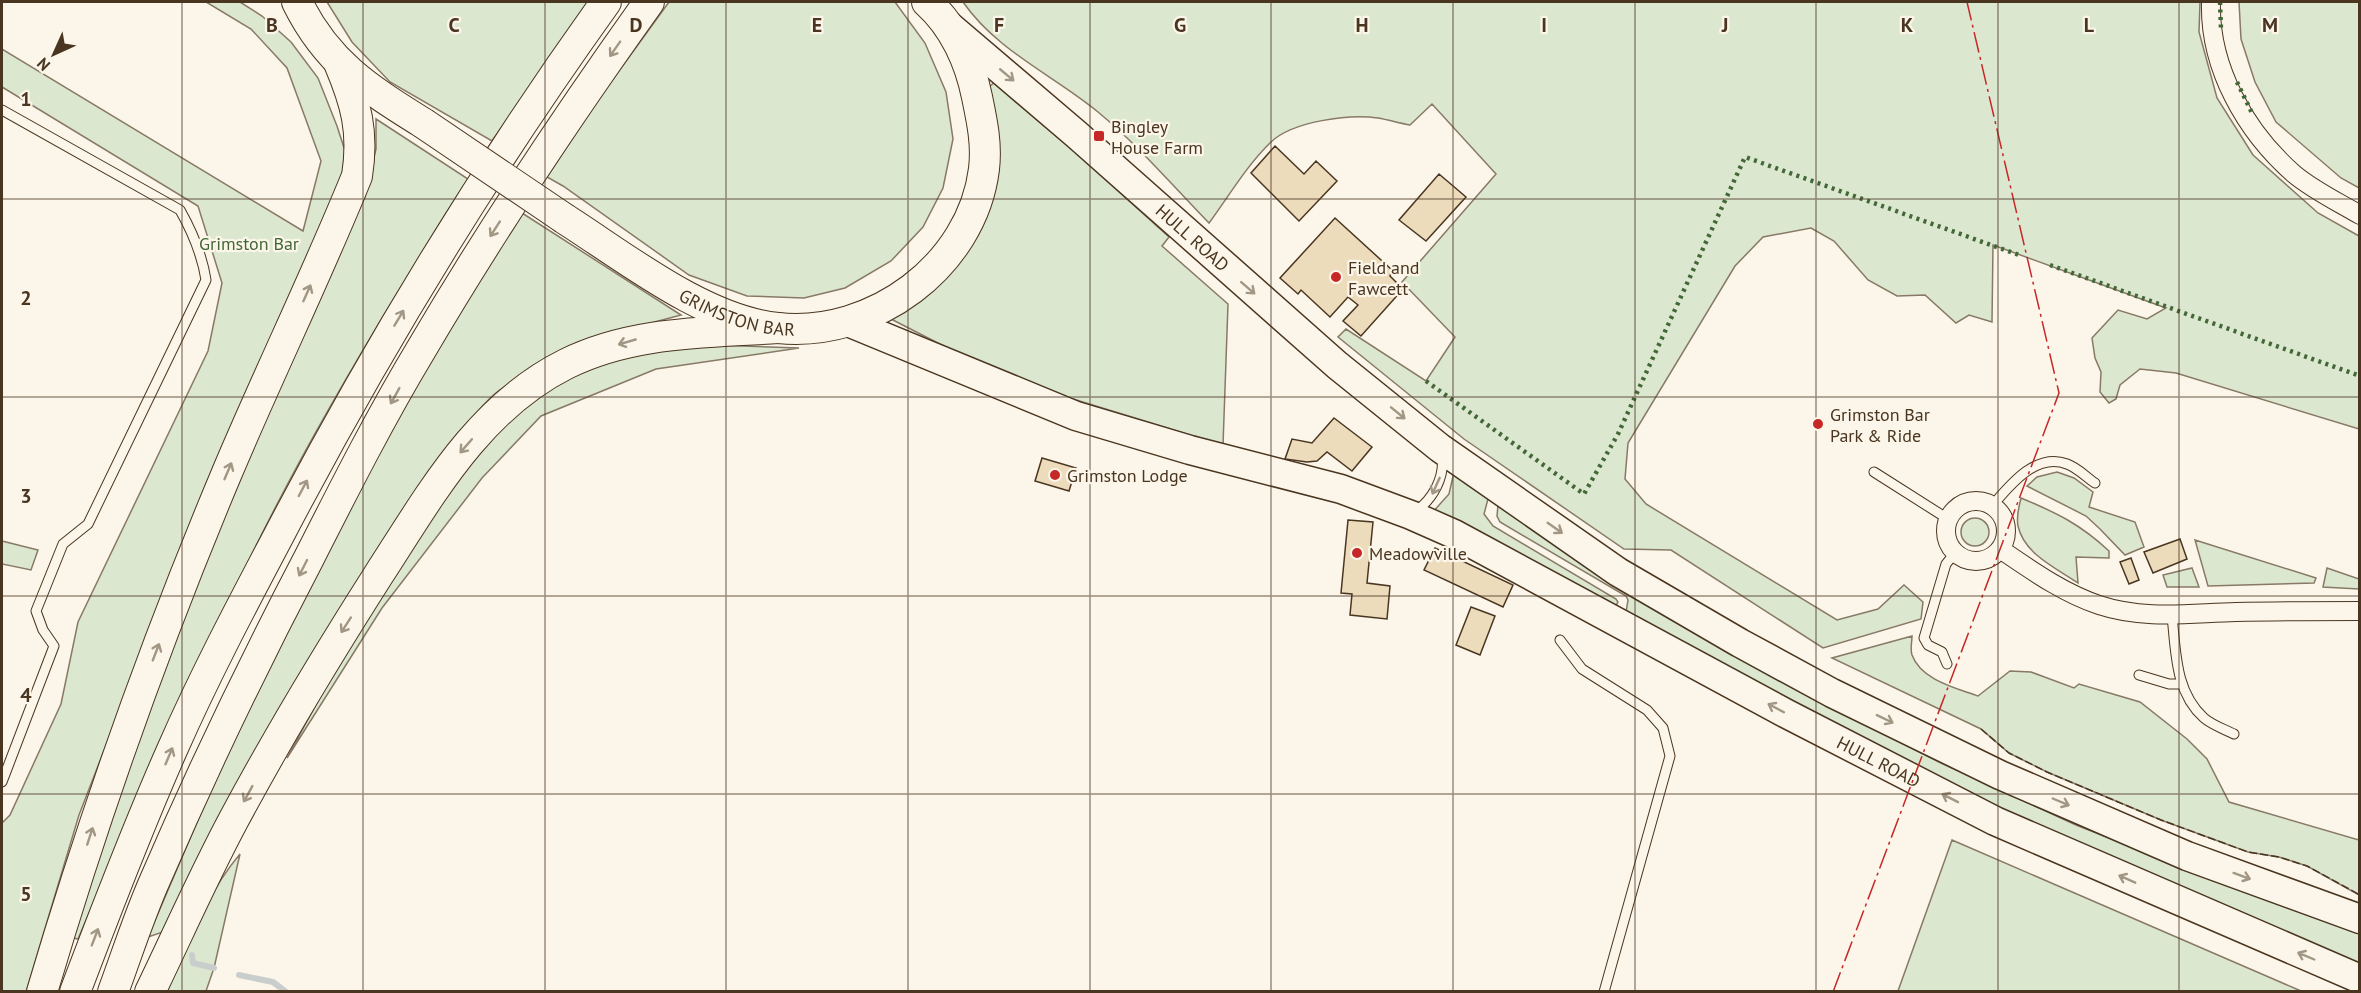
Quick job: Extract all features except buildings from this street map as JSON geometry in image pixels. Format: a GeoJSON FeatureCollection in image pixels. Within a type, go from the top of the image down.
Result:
{"type":"FeatureCollection","features":[{"type":"Feature","properties":{"kind":"highway"},"geometry":{"type":"LineString","coordinates":[[279,2],[312,31]]}},
{"type":"Feature","properties":{"kind":"highway","name":"GRIMSTON BAR"},"geometry":{"type":"LineString","coordinates":[[297,2],[312,31],[339,63],[362,84],[565,219],[703,306],[739,320],[778,328],[812,328],[849,322],[891,304],[924,279],[946,256],[976,203],[984,170],[985,136],[972,75],[933,8]]}},
{"type":"Feature","properties":{"kind":"highway"},"geometry":{"type":"LineString","coordinates":[[75,992],[121,870],[173,748],[224,640],[323,450],[456,223],[556,72],[606,2]]}},
{"type":"Feature","properties":{"kind":"highway"},"geometry":{"type":"LineString","coordinates":[[113,992],[154,882],[213,752],[262,647],[356,466],[421,348],[481,251],[582,96],[649,2]]}},
{"type":"Feature","properties":{"kind":"highway"},"geometry":{"type":"LineString","coordinates":[[42,992],[72,891],[119,750],[180,590],[225,476],[357,176],[361,152],[360,128],[350,90],[339,63]]}},
{"type":"Feature","properties":{"kind":"highway"},"geometry":{"type":"LineString","coordinates":[[150,992],[233,820],[339,636],[453,461],[478,432],[504,405],[534,382],[567,364],[602,350],[639,339],[778,328]]}},
{"type":"Feature","properties":{"kind":"main road","name":"HULL ROAD"},"geometry":{"type":"LineString","coordinates":[[933,8],[1337,365],[1440,448],[1618,572],[1740,644],[1832,693],[2000,775],[2165,846],[2360,919]]}},
{"type":"Feature","properties":{"kind":"main road","name":"HULL ROAD"},"geometry":{"type":"LineString","coordinates":[[849,322],[1076,416],[1190,450],[1341,489],[1411,515],[1526,573],[1787,714],[1995,821],[2360,979]]}},
{"type":"Feature","properties":{"kind":"street"},"geometry":{"type":"LineString","coordinates":[[2211,2],[2211,19],[2218,55],[2237,106],[2265,145],[2295,175],[2360,215]]}},
{"type":"Feature","properties":{"kind":"street"},"geometry":{"type":"LineString","coordinates":[[1972,501],[1992,506],[2004,521],[2004,540],[2000,549],[1986,559],[1978,561],[1962,558],[1955,553],[1946,537],[1948,519],[1954,510],[1972,501]]}},
{"type":"Feature","properties":{"kind":"street"},"geometry":{"type":"LineString","coordinates":[[2000,549],[2067,592],[2099,605],[2125,612],[2172,616],[2233,612],[2360,611]]}},
{"type":"Feature","properties":{"kind":"lane"},"geometry":{"type":"LineString","coordinates":[[2,110],[180,210],[195,237],[206,280],[88,524],[63,544],[44,590],[36,611],[54,646],[2,782]]}},
{"type":"Feature","properties":{"kind":"lane"},"geometry":{"type":"LineString","coordinates":[[1411,515],[1426,504],[1437,487],[1443,467],[1440,448]]}},
{"type":"Feature","properties":{"kind":"lane"},"geometry":{"type":"LineString","coordinates":[[1992,506],[2013,482],[2039,465],[2064,463],[2095,483]]}},
{"type":"Feature","properties":{"kind":"lane"},"geometry":{"type":"LineString","coordinates":[[1874,472],[1948,519]]}},
{"type":"Feature","properties":{"kind":"lane"},"geometry":{"type":"LineString","coordinates":[[1947,664],[1942,652],[1928,645],[1924,638],[1946,564],[1955,553]]}},
{"type":"Feature","properties":{"kind":"lane"},"geometry":{"type":"LineString","coordinates":[[2172,616],[2181,684],[2193,706],[2206,719],[2234,734]]}},
{"type":"Feature","properties":{"kind":"lane"},"geometry":{"type":"LineString","coordinates":[[1560,640],[1582,669],[1647,710],[1663,728],[1670,756],[1604,992]]}},
{"type":"Feature","properties":{"kind":"lane"},"geometry":{"type":"LineString","coordinates":[[2139,675],[2169,684],[2181,684]]}},
{"type":"Feature","properties":{"kind":"green space","name":"Grimston Bar"},"geometry":{"type":"Polygon","coordinates":[[[206,2],[240,2],[262,16],[291,42],[318,78],[347,157],[335,196],[151,629],[79,815],[26,992],[2,991],[2,823],[10,815],[61,704],[78,622],[208,351],[222,283],[198,206],[2,87],[2,49],[303,231],[321,161],[287,68],[251,29],[206,2]]]}},
{"type":"Feature","properties":{"kind":"green space"},"geometry":{"type":"Polygon","coordinates":[[[327,2],[591,2],[492,141],[390,82],[352,42],[327,2]]]}},
{"type":"Feature","properties":{"kind":"green space"},"geometry":{"type":"Polygon","coordinates":[[[669,2],[895,2],[925,43],[946,92],[953,139],[943,188],[923,227],[891,261],[845,288],[804,298],[747,296],[689,275],[547,177],[597,101],[669,2]]]}},
{"type":"Feature","properties":{"kind":"green space"},"geometry":{"type":"Polygon","coordinates":[[[963,2],[2200,2],[2199,32],[2217,98],[2253,155],[2318,213],[2359,236],[2359,429],[2176,373],[2140,369],[2120,385],[2116,399],[2109,403],[2100,392],[2101,372],[2095,358],[2092,338],[2118,310],[2147,319],[2166,308],[1993,245],[1992,322],[1969,315],[1956,323],[1925,295],[1897,296],[1868,280],[1834,241],[1811,228],[1763,237],[1735,266],[1628,443],[1625,479],[1646,504],[1837,620],[1878,609],[1904,585],[1923,602],[1921,619],[1823,648],[1671,550],[1624,549],[1464,439],[1338,337],[1346,329],[1426,381],[1455,337],[1402,282],[1496,174],[1432,104],[1410,125],[1378,118],[1337,118],[1307,124],[1281,135],[1271,142],[1254,161],[1209,223],[1113,125],[1081,99],[1009,49],[992,35],[963,2]]]}},
{"type":"Feature","properties":{"kind":"green space"},"geometry":{"type":"Polygon","coordinates":[[[2239,2],[2359,2],[2359,188],[2341,178],[2276,122],[2255,82],[2241,39],[2239,2]]]}},
{"type":"Feature","properties":{"kind":"green space"},"geometry":{"type":"Polygon","coordinates":[[[994,83],[1169,237],[1162,246],[1228,304],[1223,445],[1060,395],[975,362],[887,317],[961,249],[986,89],[994,83]]]}},
{"type":"Feature","properties":{"kind":"green space"},"geometry":{"type":"Polygon","coordinates":[[[376,119],[468,179],[374,331],[286,487],[203,654],[78,939],[70,937],[176,625],[335,257],[365,197],[376,149],[376,119]]]}},
{"type":"Feature","properties":{"kind":"green space"},"geometry":{"type":"Polygon","coordinates":[[[522,213],[681,315],[612,335],[566,353],[523,375],[503,388],[481,408],[462,431],[166,931],[148,937],[241,722],[330,538],[422,373],[522,213]]]}},
{"type":"Feature","properties":{"kind":"green space"},"geometry":{"type":"Polygon","coordinates":[[[687,344],[799,348],[656,369],[541,416],[482,478],[382,608],[287,758],[373,600],[450,484],[528,401],[579,371],[638,352],[687,344]]]}},
{"type":"Feature","properties":{"kind":"green space"},"geometry":{"type":"Polygon","coordinates":[[[1454,472],[1488,499],[1484,514],[1493,526],[1616,599],[1618,602],[1615,607],[1432,513],[1449,494],[1454,472]]]}},
{"type":"Feature","properties":{"kind":"green space"},"geometry":{"type":"Polygon","coordinates":[[[2057,472],[2074,478],[2093,492],[2089,507],[2135,522],[2144,547],[2125,555],[2086,516],[2027,486],[2037,477],[2057,472]]]}},
{"type":"Feature","properties":{"kind":"green space"},"geometry":{"type":"Polygon","coordinates":[[[2021,498],[2078,526],[2109,551],[2109,558],[2076,557],[2078,583],[2051,566],[2027,545],[2021,536],[2017,519],[2021,498]]]}},
{"type":"Feature","properties":{"kind":"green space"},"geometry":{"type":"Polygon","coordinates":[[[1498,505],[1828,706],[1941,763],[2076,825],[2359,933],[2359,966],[2045,830],[1819,719],[1626,612],[1628,600],[1626,596],[1500,522],[1497,516],[1498,505]]]}},
{"type":"Feature","properties":{"kind":"green space"},"geometry":{"type":"Polygon","coordinates":[[[1975,518],[1985,522],[1989,532],[1985,542],[1975,546],[1965,542],[1961,532],[1965,522],[1975,518]]]}},
{"type":"Feature","properties":{"kind":"green space"},"geometry":{"type":"Polygon","coordinates":[[[2195,540],[2316,578],[2314,583],[2208,586],[2195,540]]]}},
{"type":"Feature","properties":{"kind":"green space"},"geometry":{"type":"Polygon","coordinates":[[[2,541],[38,550],[31,570],[2,564],[2,541]]]}},
{"type":"Feature","properties":{"kind":"green space"},"geometry":{"type":"Polygon","coordinates":[[[2192,568],[2199,587],[2167,587],[2163,575],[2192,568]]]}},
{"type":"Feature","properties":{"kind":"green space"},"geometry":{"type":"Polygon","coordinates":[[[2327,568],[2359,579],[2359,589],[2323,587],[2327,568]]]}},
{"type":"Feature","properties":{"kind":"green space"},"geometry":{"type":"Polygon","coordinates":[[[1912,636],[1912,655],[1923,671],[1940,682],[1978,696],[2010,671],[2031,672],[2074,688],[2079,684],[2140,702],[2187,739],[2207,759],[2229,802],[2359,840],[2359,895],[2307,866],[2279,857],[2248,852],[2161,820],[2047,772],[2009,753],[1981,729],[1832,658],[1912,636]]]}},
{"type":"Feature","properties":{"kind":"green space"},"geometry":{"type":"Polygon","coordinates":[[[1952,840],[2301,991],[1898,991],[1952,840]]]}},
{"type":"Feature","properties":{"kind":"green space"},"geometry":{"type":"Polygon","coordinates":[[[240,854],[214,968],[206,991],[167,992],[207,903],[240,854]]]}},
{"type":"Feature","properties":{"kind":"waterway"},"geometry":{"type":"LineString","coordinates":[[192,955],[193,963],[214,968]]}},
{"type":"Feature","properties":{"kind":"waterway"},"geometry":{"type":"LineString","coordinates":[[239,975],[273,982],[286,992]]}},
{"type":"Feature","properties":{"kind":"hedge"},"geometry":{"type":"LineString","coordinates":[[2220,2],[2221,29]]}},
{"type":"Feature","properties":{"kind":"hedge"},"geometry":{"type":"LineString","coordinates":[[2237,82],[2252,113]]}},
{"type":"Feature","properties":{"kind":"hedge"},"geometry":{"type":"LineString","coordinates":[[1426,381],[1584,494],[1618,434],[1745,157],[2019,255]]}},
{"type":"Feature","properties":{"kind":"hedge"},"geometry":{"type":"LineString","coordinates":[[2050,265],[2360,376]]}},
{"type":"Feature","properties":{"kind":"fence"},"geometry":{"type":"LineString","coordinates":[[1981,729],[2009,753],[2047,772],[2161,820],[2248,852],[2279,857],[2307,866],[2360,895]]}},
{"type":"Feature","properties":{"kind":"power"},"geometry":{"type":"LineString","coordinates":[[1833,992],[2059,393],[1967,2]]}},
{"type":"Feature","properties":{"kind":"place","name":"Bingley House Farm"},"geometry":{"type":"Point","coordinates":[1099,136]}},
{"type":"Feature","properties":{"kind":"place","name":"Field and Fawcett"},"geometry":{"type":"Point","coordinates":[1336,277]}},
{"type":"Feature","properties":{"kind":"place","name":"Grimston Bar Park & Ride"},"geometry":{"type":"Point","coordinates":[1818,424]}},
{"type":"Feature","properties":{"kind":"place","name":"Grimston Lodge"},"geometry":{"type":"Point","coordinates":[1055,475]}},
{"type":"Feature","properties":{"kind":"place","name":"Meadowville"},"geometry":{"type":"Point","coordinates":[1357,553]}}]}
